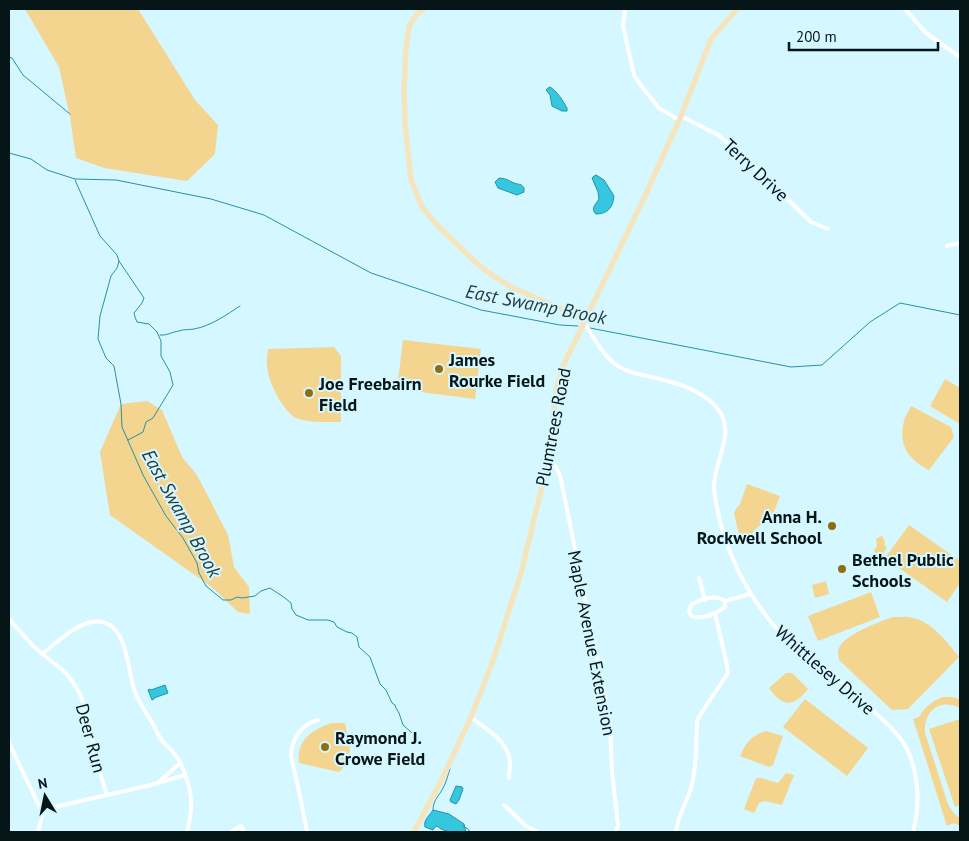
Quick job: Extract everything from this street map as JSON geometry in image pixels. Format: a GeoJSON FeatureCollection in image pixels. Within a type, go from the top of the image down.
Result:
{"type":"FeatureCollection","features":[{"type":"Feature","properties":{"kind":"main road"},"geometry":{"type":"LineString","coordinates":[[424,9],[409,26],[404,87],[405,124],[411,180],[422,207],[460,248],[492,275],[512,288],[573,314],[584,323]]}},
{"type":"Feature","properties":{"kind":"main road","name":"Plumtrees Road"},"geometry":{"type":"LineString","coordinates":[[414,832],[443,777],[471,717],[494,658],[521,573],[549,458],[558,383],[563,366],[644,198],[680,118],[712,39],[737,9]]}},
{"type":"Feature","properties":{"kind":"street","name":"Terry Drive"},"geometry":{"type":"LineString","coordinates":[[625,9],[623,26],[634,75],[659,108],[718,135],[744,156],[811,222],[828,229]]}},
{"type":"Feature","properties":{"kind":"street"},"geometry":{"type":"LineString","coordinates":[[905,9],[926,33],[960,57]]}},
{"type":"Feature","properties":{"kind":"street"},"geometry":{"type":"LineString","coordinates":[[947,246],[960,243]]}},
{"type":"Feature","properties":{"kind":"street","name":"Whittlesey Drive"},"geometry":{"type":"LineString","coordinates":[[584,323],[605,354],[617,366],[680,384],[695,391],[719,410],[725,424],[726,434],[714,479],[715,498],[727,545],[737,572],[750,594],[774,626],[841,681],[900,738],[909,754],[915,778],[917,809],[913,832]]}},
{"type":"Feature","properties":{"kind":"street","name":"Maple Avenue Extension"},"geometry":{"type":"LineString","coordinates":[[549,458],[560,475],[610,721],[612,772],[618,825],[616,832]]}},
{"type":"Feature","properties":{"kind":"street"},"geometry":{"type":"LineString","coordinates":[[699,578],[704,600]]}},
{"type":"Feature","properties":{"kind":"street"},"geometry":{"type":"LineString","coordinates":[[725,601],[725,607],[715,613],[696,618],[691,616],[689,611],[691,605],[695,602],[714,597],[725,601],[750,594]]}},
{"type":"Feature","properties":{"kind":"street"},"geometry":{"type":"LineString","coordinates":[[676,832],[679,816],[692,784],[697,721],[728,673],[715,613]]}},
{"type":"Feature","properties":{"kind":"street","name":"Deer Run"},"geometry":{"type":"LineString","coordinates":[[9,619],[34,647],[66,673],[81,696],[106,795]]}},
{"type":"Feature","properties":{"kind":"street"},"geometry":{"type":"LineString","coordinates":[[42,654],[86,623],[93,621],[109,624],[117,632],[122,641],[134,690],[141,706],[160,738],[175,754],[190,789],[192,808],[187,832]]}},
{"type":"Feature","properties":{"kind":"street"},"geometry":{"type":"LineString","coordinates":[[471,717],[499,740],[506,749],[510,761],[509,778]]}},
{"type":"Feature","properties":{"kind":"street"},"geometry":{"type":"LineString","coordinates":[[307,832],[291,750],[294,741],[304,727],[318,720]]}},
{"type":"Feature","properties":{"kind":"street"},"geometry":{"type":"LineString","coordinates":[[9,743],[41,810],[42,816],[38,832]]}},
{"type":"Feature","properties":{"kind":"street"},"geometry":{"type":"LineString","coordinates":[[158,783],[180,763]]}},
{"type":"Feature","properties":{"kind":"street"},"geometry":{"type":"LineString","coordinates":[[41,810],[185,775]]}},
{"type":"Feature","properties":{"kind":"street"},"geometry":{"type":"LineString","coordinates":[[504,805],[526,826],[538,832]]}},
{"type":"Feature","properties":{"kind":"street"},"geometry":{"type":"LineString","coordinates":[[231,832],[241,826],[244,832]]}},
{"type":"Feature","properties":{"kind":"shaded area"},"geometry":{"type":"Polygon","coordinates":[[[25,9],[138,9],[195,100],[218,125],[215,154],[187,181],[104,168],[76,158],[70,117],[59,67],[25,9]]]}},
{"type":"Feature","properties":{"kind":"shaded area","name":"James Rourke Field"},"geometry":{"type":"Polygon","coordinates":[[[403,340],[481,349],[475,399],[397,389],[403,340]]]}},
{"type":"Feature","properties":{"kind":"shaded area","name":"Joe Freebairn Field"},"geometry":{"type":"Polygon","coordinates":[[[334,347],[341,356],[341,422],[310,421],[294,417],[284,407],[273,386],[268,372],[268,349],[334,347]]]}},
{"type":"Feature","properties":{"kind":"shaded area"},"geometry":{"type":"Polygon","coordinates":[[[945,379],[960,388],[960,424],[930,406],[945,379]]]}},
{"type":"Feature","properties":{"kind":"shaded area"},"geometry":{"type":"Polygon","coordinates":[[[147,401],[162,410],[182,457],[197,475],[228,535],[234,567],[249,587],[250,614],[238,612],[213,588],[110,515],[100,452],[121,404],[147,401]]]}},
{"type":"Feature","properties":{"kind":"shaded area"},"geometry":{"type":"Polygon","coordinates":[[[911,406],[951,427],[954,437],[929,470],[910,456],[902,437],[905,417],[911,406]]]}},
{"type":"Feature","properties":{"kind":"shaded area"},"geometry":{"type":"Polygon","coordinates":[[[747,484],[780,496],[772,521],[756,528],[747,542],[739,535],[734,513],[740,504],[747,484]]]}},
{"type":"Feature","properties":{"kind":"shaded area"},"geometry":{"type":"Polygon","coordinates":[[[909,525],[960,561],[960,583],[947,602],[885,558],[909,525]]]}},
{"type":"Feature","properties":{"kind":"shaded area"},"geometry":{"type":"Polygon","coordinates":[[[881,536],[885,543],[884,545],[887,547],[881,558],[876,555],[874,550],[877,546],[876,539],[881,536]]]}},
{"type":"Feature","properties":{"kind":"shaded area"},"geometry":{"type":"Polygon","coordinates":[[[826,581],[829,594],[815,598],[812,585],[826,581]]]}},
{"type":"Feature","properties":{"kind":"shaded area"},"geometry":{"type":"Polygon","coordinates":[[[871,592],[880,617],[818,641],[808,616],[871,592]]]}},
{"type":"Feature","properties":{"kind":"shaded area"},"geometry":{"type":"Polygon","coordinates":[[[893,617],[911,617],[926,623],[939,633],[959,657],[908,709],[892,710],[839,660],[838,651],[846,640],[861,630],[893,617]]]}},
{"type":"Feature","properties":{"kind":"shaded area"},"geometry":{"type":"Polygon","coordinates":[[[786,673],[792,673],[808,689],[798,700],[788,703],[779,699],[769,688],[786,673]]]}},
{"type":"Feature","properties":{"kind":"shaded area"},"geometry":{"type":"Polygon","coordinates":[[[942,697],[960,699],[960,708],[946,705],[934,708],[927,718],[925,733],[948,804],[960,818],[960,826],[954,823],[947,826],[913,719],[919,717],[929,705],[942,697]]]}},
{"type":"Feature","properties":{"kind":"shaded area"},"geometry":{"type":"Polygon","coordinates":[[[805,699],[868,748],[847,776],[783,727],[805,699]]]}},
{"type":"Feature","properties":{"kind":"shaded area"},"geometry":{"type":"Polygon","coordinates":[[[960,719],[960,805],[955,807],[929,729],[960,719]]]}},
{"type":"Feature","properties":{"kind":"shaded area","name":"Raymond J. Crowe Field"},"geometry":{"type":"Polygon","coordinates":[[[331,723],[345,723],[350,750],[348,763],[339,772],[299,763],[300,748],[307,737],[331,723]]]}},
{"type":"Feature","properties":{"kind":"shaded area"},"geometry":{"type":"Polygon","coordinates":[[[766,731],[783,736],[773,765],[769,767],[740,756],[750,740],[766,731]]]}},
{"type":"Feature","properties":{"kind":"shaded area"},"geometry":{"type":"Polygon","coordinates":[[[786,773],[794,775],[782,805],[764,801],[759,803],[754,813],[744,809],[756,778],[778,783],[786,773]]]}},
{"type":"Feature","properties":{"kind":"water"},"geometry":{"type":"Polygon","coordinates":[[[550,87],[560,96],[567,111],[562,111],[552,106],[550,95],[546,90],[550,87]]]}},
{"type":"Feature","properties":{"kind":"water"},"geometry":{"type":"Polygon","coordinates":[[[596,175],[604,180],[614,196],[607,211],[596,214],[594,208],[599,199],[592,178],[596,175]]]}},
{"type":"Feature","properties":{"kind":"water"},"geometry":{"type":"Polygon","coordinates":[[[499,178],[521,185],[524,188],[524,192],[517,195],[498,188],[495,182],[499,178]]]}},
{"type":"Feature","properties":{"kind":"water"},"geometry":{"type":"Polygon","coordinates":[[[165,685],[168,693],[152,700],[148,690],[165,685]]]}},
{"type":"Feature","properties":{"kind":"water"},"geometry":{"type":"Polygon","coordinates":[[[456,786],[463,789],[456,804],[450,800],[456,786]]]}},
{"type":"Feature","properties":{"kind":"water"},"geometry":{"type":"Polygon","coordinates":[[[433,810],[449,814],[464,824],[466,832],[447,831],[437,826],[433,830],[425,827],[426,820],[433,810]]]}},
{"type":"Feature","properties":{"kind":"waterway"},"geometry":{"type":"LineString","coordinates":[[9,57],[12,58],[23,75],[70,114]]}},
{"type":"Feature","properties":{"kind":"waterway","name":"East Swamp Brook"},"geometry":{"type":"LineString","coordinates":[[9,153],[31,159],[47,170],[75,179],[116,180],[211,199],[264,215],[371,273],[481,310],[560,325],[578,326]]}},
{"type":"Feature","properties":{"kind":"waterway","name":"East Swamp Brook"},"geometry":{"type":"LineString","coordinates":[[75,180],[100,236],[117,255],[119,261],[117,268],[111,276],[100,316],[98,339],[106,358],[114,366],[121,404],[122,427],[143,475],[166,516],[183,538],[197,563],[199,573],[206,586],[223,600],[255,596],[261,591],[270,588],[291,603],[296,615],[308,620],[328,620],[334,622],[337,627],[352,633],[357,637],[359,647],[370,657],[380,684],[395,705],[403,725],[418,738]]}},
{"type":"Feature","properties":{"kind":"waterway"},"geometry":{"type":"LineString","coordinates":[[119,261],[144,298],[134,313],[135,317],[137,322],[149,324],[157,332],[161,341],[161,356],[170,372],[173,385],[153,418],[146,422],[143,432],[128,440]]}},
{"type":"Feature","properties":{"kind":"waterway","name":"East Swamp Brook"},"geometry":{"type":"LineString","coordinates":[[590,328],[791,367],[822,365],[870,322],[900,303],[960,315]]}},
{"type":"Feature","properties":{"kind":"waterway"},"geometry":{"type":"LineString","coordinates":[[160,335],[206,325],[240,306]]}},
{"type":"Feature","properties":{"kind":"waterway","name":"East Swamp Brook"},"geometry":{"type":"LineString","coordinates":[[433,810],[435,801],[444,786],[450,769]]}},
{"type":"Feature","properties":{"kind":"waterway","name":"East Swamp Brook"},"geometry":{"type":"LineString","coordinates":[[463,826],[470,832]]}},
{"type":"Feature","properties":{"kind":"place","name":"James Rourke Field"},"geometry":{"type":"Point","coordinates":[439,369]}},
{"type":"Feature","properties":{"kind":"place","name":"Joe Freebairn Field"},"geometry":{"type":"Point","coordinates":[309,393]}},
{"type":"Feature","properties":{"kind":"place","name":"Anna H. Rockwell School"},"geometry":{"type":"Point","coordinates":[832,526]}},
{"type":"Feature","properties":{"kind":"place","name":"Bethel Public Schools"},"geometry":{"type":"Point","coordinates":[842,569]}},
{"type":"Feature","properties":{"kind":"place","name":"Raymond J. Crowe Field"},"geometry":{"type":"Point","coordinates":[325,747]}}]}
